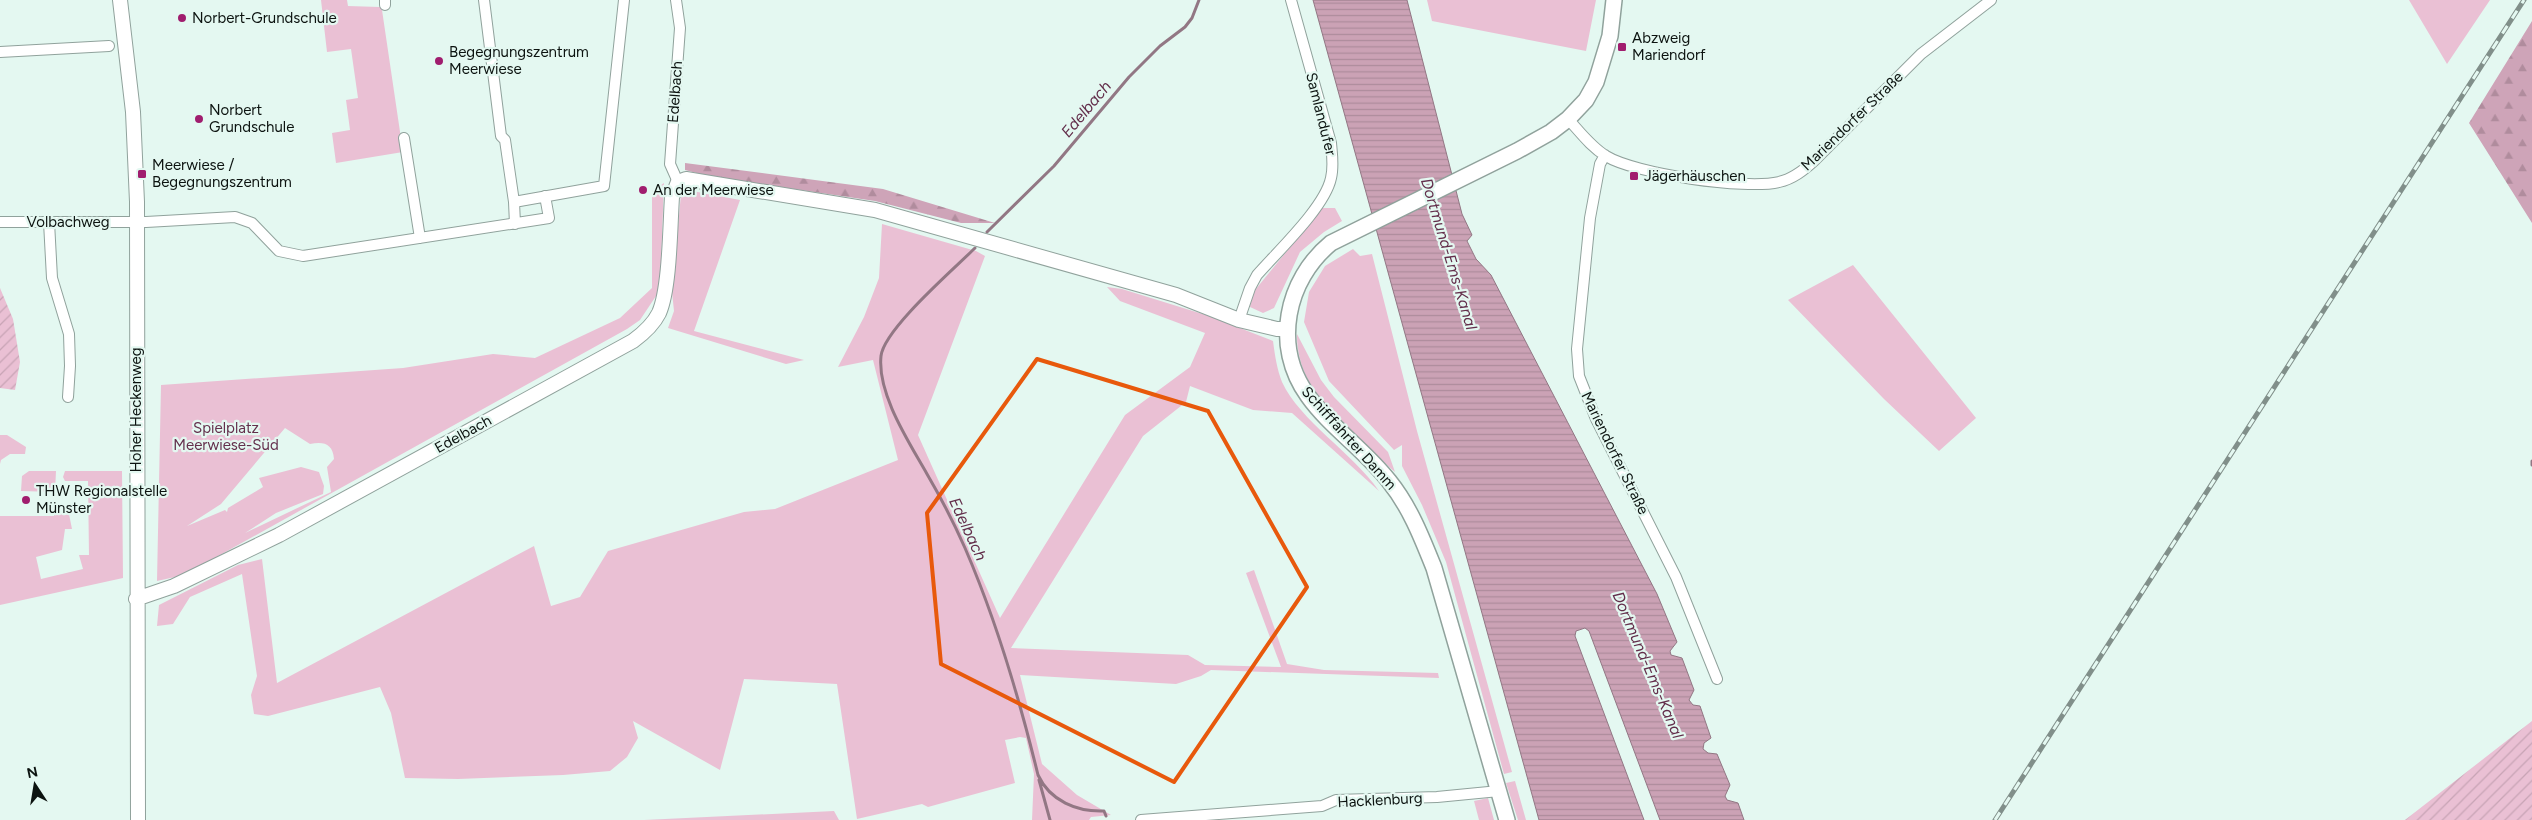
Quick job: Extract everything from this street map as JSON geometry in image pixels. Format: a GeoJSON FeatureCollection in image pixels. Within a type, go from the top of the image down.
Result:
{"type":"FeatureCollection","features":[{"type":"Feature","properties":{"kind":"main road","name":"Schifffahrter Damm"},"geometry":{"type":"LineString","coordinates":[[1507,820],[1423,541],[1390,482],[1370,457],[1314,404],[1302,387],[1293,366],[1288,329],[1294,294],[1307,267],[1331,242],[1536,140],[1568,119],[1586,100],[1596,82],[1610,36],[1614,0]]}},
{"type":"Feature","properties":{"kind":"street","name":"Hoher Heckenweg"},"geometry":{"type":"LineString","coordinates":[[120,0],[133,112],[137,222],[136,599],[138,820]]}},
{"type":"Feature","properties":{"kind":"street"},"geometry":{"type":"LineString","coordinates":[[484,0],[502,136],[505,140],[514,202],[515,224]]}},
{"type":"Feature","properties":{"kind":"street"},"geometry":{"type":"LineString","coordinates":[[514,202],[604,186],[624,0]]}},
{"type":"Feature","properties":{"kind":"street","name":"Edelbach"},"geometry":{"type":"LineString","coordinates":[[136,599],[174,586],[278,535],[633,341],[644,333],[659,313],[664,297],[672,196],[678,182],[670,164],[680,28],[676,0]]}},
{"type":"Feature","properties":{"kind":"street","name":"Samlandufer"},"geometry":{"type":"LineString","coordinates":[[1239,320],[1250,288],[1257,275],[1319,204],[1331,179],[1333,164],[1331,144],[1291,0]]}},
{"type":"Feature","properties":{"kind":"street","name":"Mariendorfer Straße"},"geometry":{"type":"LineString","coordinates":[[1568,119],[1588,142],[1605,156],[1637,170],[1753,184],[1772,184],[1790,178],[1814,160],[1921,54],[1991,0]]}},
{"type":"Feature","properties":{"kind":"street"},"geometry":{"type":"LineString","coordinates":[[0,52],[109,46]]}},
{"type":"Feature","properties":{"kind":"street"},"geometry":{"type":"LineString","coordinates":[[404,138],[420,238]]}},
{"type":"Feature","properties":{"kind":"street","name":"Mariendorfer Straße"},"geometry":{"type":"LineString","coordinates":[[1605,156],[1600,164],[1590,218],[1577,349],[1579,376],[1596,419],[1676,577],[1717,679]]}},
{"type":"Feature","properties":{"kind":"street"},"geometry":{"type":"LineString","coordinates":[[678,182],[695,179],[875,210],[1176,295],[1239,320],[1277,329],[1288,329]]}},
{"type":"Feature","properties":{"kind":"street"},"geometry":{"type":"LineString","coordinates":[[137,222],[235,217],[245,219],[252,223],[272,246],[279,251],[303,256],[549,218],[545,196]]}},
{"type":"Feature","properties":{"kind":"street","name":"Volbachweg"},"geometry":{"type":"LineString","coordinates":[[0,222],[137,222]]}},
{"type":"Feature","properties":{"kind":"street"},"geometry":{"type":"LineString","coordinates":[[49,222],[52,278],[68,334],[70,366],[68,397]]}},
{"type":"Feature","properties":{"kind":"street","name":"Hacklenburg"},"geometry":{"type":"LineString","coordinates":[[1142,820],[1322,806],[1336,800],[1437,797],[1499,791]]}},
{"type":"Feature","properties":{"kind":"highlighted area"},"geometry":{"type":"Polygon","coordinates":[[[1037,359],[1208,411],[1307,587],[1174,782],[941,664],[927,513],[1037,359]]]}},
{"type":"Feature","properties":{"kind":"green space"},"geometry":{"type":"Polygon","coordinates":[[[321,0],[347,0],[348,6],[380,7],[382,10],[403,152],[336,163],[332,133],[350,130],[346,100],[358,98],[351,49],[327,52],[321,0]]]}},
{"type":"Feature","properties":{"kind":"green space"},"geometry":{"type":"Polygon","coordinates":[[[1427,0],[1596,0],[1586,51],[1432,21],[1427,0]]]}},
{"type":"Feature","properties":{"kind":"green space"},"geometry":{"type":"Polygon","coordinates":[[[2409,0],[2490,0],[2447,64],[2409,0]]]}},
{"type":"Feature","properties":{"kind":"green space"},"geometry":{"type":"Polygon","coordinates":[[[2532,21],[2532,223],[2469,123],[2532,21]]]}},
{"type":"Feature","properties":{"kind":"green space"},"geometry":{"type":"Polygon","coordinates":[[[685,163],[883,189],[995,223],[961,223],[875,201],[712,177],[685,170],[685,163]]]}},
{"type":"Feature","properties":{"kind":"green space","name":"Spielplatz Meerwiese-Süd"},"geometry":{"type":"Polygon","coordinates":[[[664,183],[660,290],[640,320],[627,329],[184,575],[157,581],[161,385],[403,368],[493,354],[535,358],[620,318],[652,288],[652,191],[664,183]],[[285,428],[221,504],[187,526],[225,510],[227,512],[228,508],[263,487],[259,478],[301,467],[319,472],[324,486],[323,494],[276,513],[245,533],[331,492],[327,467],[334,459],[332,450],[323,443],[310,444],[285,428]]]}},
{"type":"Feature","properties":{"kind":"green space"},"geometry":{"type":"Polygon","coordinates":[[[687,190],[740,200],[694,331],[804,360],[786,364],[668,328],[674,311],[672,292],[681,194],[687,190]]]}},
{"type":"Feature","properties":{"kind":"green space"},"geometry":{"type":"Polygon","coordinates":[[[1322,208],[1335,208],[1342,221],[1324,232],[1300,252],[1274,308],[1263,313],[1250,307],[1251,295],[1322,208]]]}},
{"type":"Feature","properties":{"kind":"green space"},"geometry":{"type":"Polygon","coordinates":[[[882,224],[976,251],[985,256],[918,435],[1000,618],[1125,415],[1190,367],[1205,333],[1120,301],[1107,287],[1122,289],[1209,316],[1273,341],[1280,377],[1290,396],[1301,410],[1356,464],[1379,491],[1292,413],[1253,410],[1190,386],[1186,402],[1143,436],[1011,648],[1188,655],[1205,665],[1281,667],[1246,573],[1254,570],[1287,664],[1324,670],[1438,673],[1439,678],[1211,670],[1201,676],[1176,684],[1020,675],[1042,764],[1077,795],[1111,815],[1091,817],[1089,820],[1032,820],[1034,774],[1026,738],[1020,737],[1005,740],[1015,783],[928,807],[922,804],[857,819],[837,684],[744,679],[720,770],[633,721],[638,738],[627,757],[610,771],[563,775],[458,779],[405,778],[391,713],[380,687],[268,716],[254,714],[251,695],[257,676],[242,574],[190,597],[173,624],[157,626],[159,605],[238,565],[262,559],[277,683],[534,546],[551,606],[580,597],[608,551],[744,512],[775,509],[898,460],[873,360],[838,367],[864,317],[879,278],[882,224]]]}},
{"type":"Feature","properties":{"kind":"green space"},"geometry":{"type":"Polygon","coordinates":[[[1353,249],[1360,256],[1372,254],[1417,431],[1512,772],[1504,774],[1446,562],[1422,505],[1402,466],[1402,445],[1394,450],[1329,381],[1304,322],[1309,292],[1325,266],[1353,249]]]}},
{"type":"Feature","properties":{"kind":"green space"},"geometry":{"type":"Polygon","coordinates":[[[1853,265],[1976,418],[1939,451],[1884,399],[1788,300],[1853,265]]]}},
{"type":"Feature","properties":{"kind":"green space"},"geometry":{"type":"Polygon","coordinates":[[[0,288],[13,319],[20,362],[15,390],[0,388],[0,288]]]}},
{"type":"Feature","properties":{"kind":"green space"},"geometry":{"type":"Polygon","coordinates":[[[1297,334],[1321,380],[1334,397],[1388,452],[1395,472],[1330,412],[1317,394],[1306,376],[1299,356],[1297,334]]]}},
{"type":"Feature","properties":{"kind":"green space"},"geometry":{"type":"Polygon","coordinates":[[[0,435],[7,435],[26,447],[25,454],[10,454],[1,460],[0,464],[0,435]]]}},
{"type":"Feature","properties":{"kind":"green space"},"geometry":{"type":"Polygon","coordinates":[[[29,471],[56,471],[55,492],[21,491],[22,476],[29,471]]]}},
{"type":"Feature","properties":{"kind":"green space"},"geometry":{"type":"Polygon","coordinates":[[[65,471],[122,471],[123,578],[0,605],[0,516],[54,516],[54,514],[69,514],[72,529],[65,529],[62,550],[36,557],[41,579],[83,569],[79,555],[89,555],[88,481],[65,481],[63,477],[65,471]]]}},
{"type":"Feature","properties":{"kind":"green space"},"geometry":{"type":"Polygon","coordinates":[[[2532,721],[2532,820],[2405,820],[2532,721]]]}},
{"type":"Feature","properties":{"kind":"green space"},"geometry":{"type":"Polygon","coordinates":[[[1515,781],[1526,820],[1518,820],[1506,783],[1515,781]]]}},
{"type":"Feature","properties":{"kind":"green space"},"geometry":{"type":"Polygon","coordinates":[[[1488,798],[1494,820],[1479,820],[1474,801],[1488,798]]]}},
{"type":"Feature","properties":{"kind":"green space"},"geometry":{"type":"Polygon","coordinates":[[[834,811],[839,820],[644,820],[834,811]]]}},
{"type":"Feature","properties":{"kind":"water","name":"Dortmund-Ems-Kanal"},"geometry":{"type":"Polygon","coordinates":[[[1313,0],[1407,0],[1462,214],[1472,235],[1467,241],[1476,259],[1491,275],[1657,594],[1677,642],[1670,651],[1671,655],[1682,658],[1694,690],[1689,700],[1693,705],[1700,706],[1711,738],[1704,743],[1703,749],[1708,753],[1717,754],[1730,785],[1725,796],[1727,800],[1738,803],[1744,820],[1660,820],[1589,631],[1585,628],[1576,631],[1575,636],[1644,820],[1539,820],[1313,0]]]}},
{"type":"Feature","properties":{"kind":"waterway","name":"Edelbach"},"geometry":{"type":"LineString","coordinates":[[987,232],[1054,166],[1129,77],[1160,46],[1185,27],[1192,18],[1199,0]]}},
{"type":"Feature","properties":{"kind":"waterway","name":"Edelbach"},"geometry":{"type":"LineString","coordinates":[[975,248],[921,300],[885,344],[881,356],[884,386],[903,433],[947,511],[977,576],[1006,660],[1038,775],[1050,792],[1065,803],[1074,807],[1104,811],[1106,816]]}},
{"type":"Feature","properties":{"kind":"waterway"},"geometry":{"type":"LineString","coordinates":[[1039,780],[1050,820]]}},
{"type":"Feature","properties":{"kind":"railway"},"geometry":{"type":"LineString","coordinates":[[1995,820],[2524,0]]}},
{"type":"Feature","properties":{"kind":"place","name":"Norbert-Grundschule"},"geometry":{"type":"Point","coordinates":[182,18]}},
{"type":"Feature","properties":{"kind":"place","name":"Abzweig Mariendorf"},"geometry":{"type":"Point","coordinates":[1622,47]}},
{"type":"Feature","properties":{"kind":"place","name":"Begegnungszentrum Meerwiese"},"geometry":{"type":"Point","coordinates":[439,61]}},
{"type":"Feature","properties":{"kind":"place","name":"Norbert Grundschule"},"geometry":{"type":"Point","coordinates":[199,119]}},
{"type":"Feature","properties":{"kind":"place","name":"Meerwiese / Begegnungszentrum"},"geometry":{"type":"Point","coordinates":[142,174]}},
{"type":"Feature","properties":{"kind":"place","name":"Jägerhäuschen"},"geometry":{"type":"Point","coordinates":[1634,176]}},
{"type":"Feature","properties":{"kind":"place","name":"An der Meerwiese"},"geometry":{"type":"Point","coordinates":[643,190]}},
{"type":"Feature","properties":{"kind":"place","name":"THW Regionalstelle Münster"},"geometry":{"type":"Point","coordinates":[26,500]}}]}
